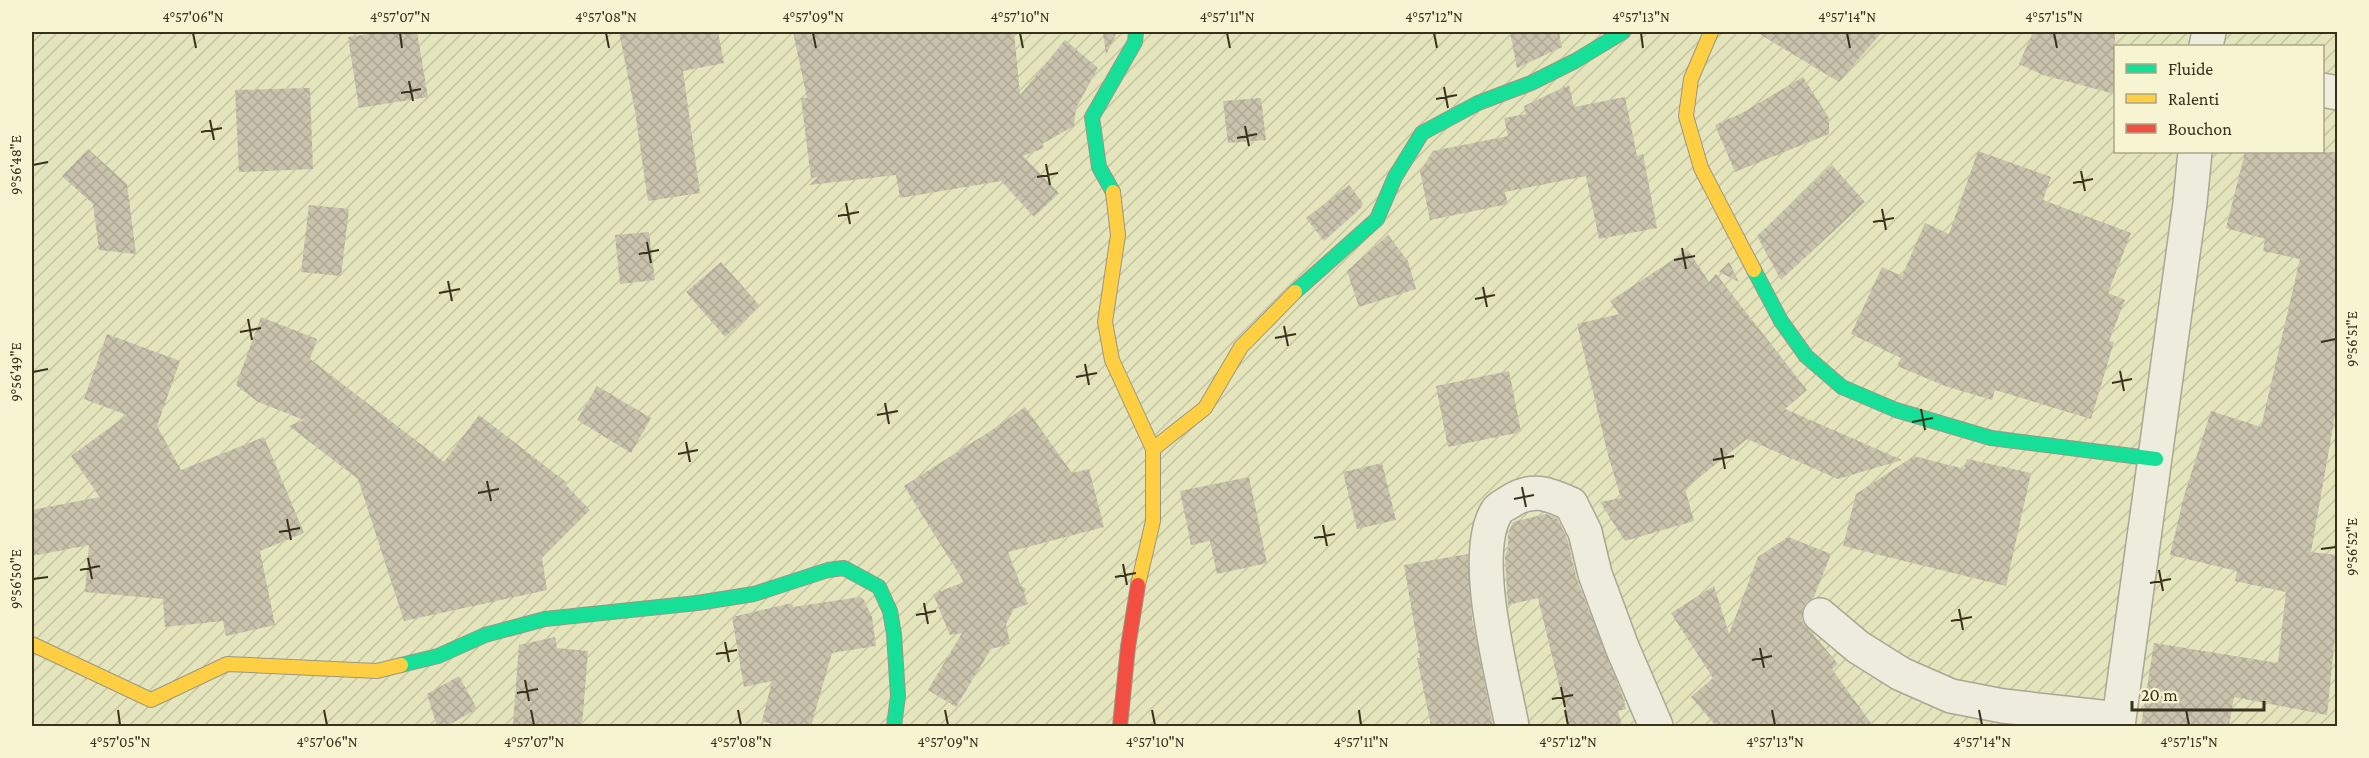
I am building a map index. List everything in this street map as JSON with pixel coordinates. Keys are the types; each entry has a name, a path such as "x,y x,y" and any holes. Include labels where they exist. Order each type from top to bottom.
{"street":[{"path":"1120,726 1128,646 1138,583 1153,521 1152,449 1112,360 1105,322 1118,236 1113,192 1099,167 1092,117 1135,42 1136,32"},
{"path":"1152,449 1205,408 1241,347 1298,289 1377,219 1395,177 1422,133 1478,103 1531,83 1575,61 1623,32"},
{"path":"1710,32 1691,78 1686,116 1701,168 1781,321 1806,356 1842,387 1896,410 1991,438 2156,459"},
{"path":"1820,615 1858,647 1875,658 1901,674 1951,696 2118,723 2156,459 2195,153"},
{"path":"1512,726 1488,601 1486,541 1497,510 1523,494 1548,493 1571,504 1585,531 1595,574 1656,726"},
{"path":"32,644 151,700 227,664 377,671 438,656 485,636 545,619 697,603 754,594 828,570 844,568 879,587 890,611 897,687 894,726"}],"green space":[{"path":"32,32 2337,32 2337,726 32,726"}],"building":[{"path":"383,32 417,32 428,97 359,108 348,37"},
{"path":"619,32 718,32 724,63 683,71 700,193 648,201 635,111"},
{"path":"793,32 1014,32 1020,95 1065,40 1098,68 1076,108 1074,126 1042,144 1044,148 1023,156 1059,193 1034,217 1001,181 900,198 896,175 809,185 818,177 811,178 801,98 807,98"},
{"path":"1103,32 1117,32 1106,55"},
{"path":"1510,32 1559,32 1562,47 1517,68"},
{"path":"1756,32 1882,32 1839,82"},
{"path":"2033,32 2115,32 2114,94 2043,75 2019,64"},
{"path":"1803,77 1829,118 1829,134 1735,172 1715,125 1742,113"},
{"path":"1569,85 1574,107 1625,97 1637,156 1643,154 1657,228 1599,239 1586,176 1505,192 1508,204 1430,220 1420,171 1433,151 1508,136 1504,118 1526,114 1524,106"},
{"path":"310,88 313,169 239,172 235,90"},
{"path":"1261,98 1266,140 1228,143 1223,101"},
{"path":"88,149 127,184 136,254 99,250 93,204 62,176"},
{"path":"1978,151 2051,177 2043,200 2131,233 2108,293 2125,300 2109,341 2114,342 2091,419 1995,390 1992,400 1945,386 1897,366 1901,358 1851,334 1882,267 1902,276 1925,223 1949,234"},
{"path":"2337,152 2337,404 2311,552 2337,555 2337,618 2327,715 2234,697 2229,726 2141,726 2154,643 2278,663 2286,592 2235,581 2237,571 2170,555 2184,496 2211,411 2261,427 2300,259 2263,251 2265,239 2226,228 2245,153"},
{"path":"1832,165 1865,202 1781,280 1757,236"},
{"path":"1349,185 1363,203 1361,208 1324,241 1306,218"},
{"path":"309,205 349,209 341,276 301,272"},
{"path":"649,232 655,280 620,284 615,235"},
{"path":"1388,235 1408,261 1416,289 1359,307 1347,271"},
{"path":"1688,250 1709,282 1716,274 1807,390 1785,409 1902,460 1838,479 1747,439 1685,489 1694,521 1625,541 1600,502 1621,498 1608,455 1577,324 1619,314 1610,301"},
{"path":"721,262 760,306 725,337 686,292"},
{"path":"1729,262 1739,282 1719,272"},
{"path":"261,317 317,339 310,359 444,462 479,415 566,482 565,484 590,510 542,558 547,590 404,621 358,479 289,426 304,420 258,402 236,385"},
{"path":"107,334 180,361 157,426 181,470 264,437 304,533 260,551 275,625 226,636 223,621 165,627 163,599 85,592 89,545 32,556 32,510 100,497 71,456 127,415 84,399"},
{"path":"1509,371 1521,432 1448,447 1436,386"},
{"path":"597,386 651,418 631,453 577,420"},
{"path":"1025,407 1072,473 1089,469 1104,527 1008,552 1021,586 1026,589 1024,593 1028,604 1014,609 1006,624 1010,644 991,649 956,707 928,690 962,633 950,635 933,594 964,582 904,486"},
{"path":"1914,456 1964,469 1967,459 2031,473 2006,586 1843,546 1856,494"},
{"path":"1382,463 1396,520 1357,529 1343,472"},
{"path":"1249,477 1267,563 1217,574 1210,541 1191,545 1180,491"},
{"path":"1546,514 1557,518 1567,538 1577,580 1623,697 1626,709 1618,711 1622,726 1569,726 1538,598 1508,605 1505,557 1508,535 1513,522"},
{"path":"1788,537 1831,554 1814,597 1806,603 1802,611 1802,621 1838,664 1832,669 1873,726 1716,726 1691,697 1713,678 1671,613 1714,586 1729,634 1758,557"},
{"path":"1468,554 1472,619 1493,726 1431,726 1417,658 1420,658 1404,565"},
{"path":"860,597 864,600 872,617 876,646 832,653 811,726 780,726 762,721 772,681 744,687 732,617 792,603 793,607"},
{"path":"555,637 557,648 588,651 582,726 513,724 519,645"},
{"path":"459,676 477,709 447,726 437,726 427,694"}],"traffic: fast":[{"path":"1113,192 1099,167 1092,117 1135,42 1136,32"},
{"path":"1295,292 1377,219 1395,177 1422,133 1478,103 1531,83 1575,61 1623,32"},
{"path":"1754,270 1781,321 1806,356 1842,387 1896,410 1991,438 2156,459"},
{"path":"401,665 438,656 485,635 545,619 697,603 754,594 828,570 844,568 879,587 890,611 894,634 898,696 894,726"}],"traffic: slow":[{"path":"1711,32 1691,79 1686,116 1701,168 1754,270"},
{"path":"1113,192 1118,235 1105,322 1112,360 1153,449 1153,521 1138,585"},
{"path":"1153,449 1205,408 1241,347 1295,292"},
{"path":"32,644 151,700 227,664 377,671 401,665"}],"traffic: jam":[{"path":"1120,726 1128,647 1138,585"}]}
